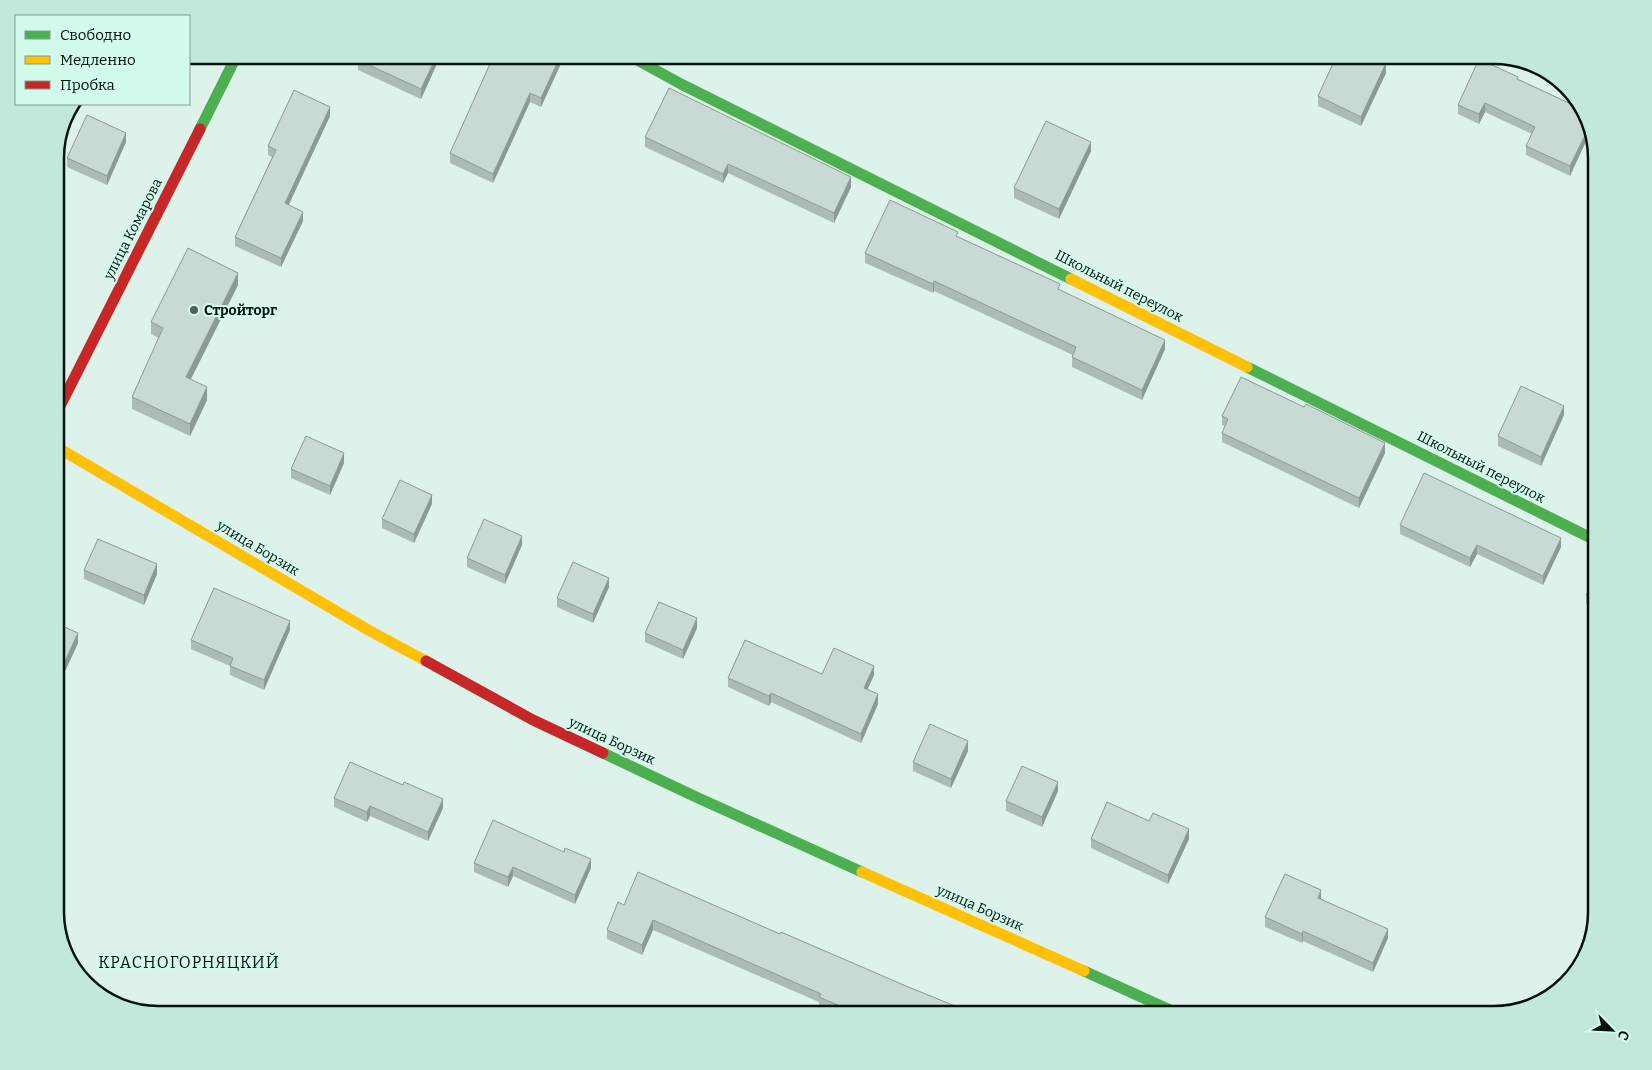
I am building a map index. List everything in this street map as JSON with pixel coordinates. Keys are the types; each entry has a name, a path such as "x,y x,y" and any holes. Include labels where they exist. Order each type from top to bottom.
{"street":[{"name":"улица Комарова","path":"64,398 232,64"},
{"name":"Школьный переулок","path":"644,64 681,84 1588,537"},
{"name":"улица Борзик","path":"64,451 370,631 533,720 696,797 1161,1006"}],"building":[{"path":"367,64 433,64 421,89"},
{"path":"490,64 557,64 541,98 530,93 493,174 450,153"},
{"path":"1333,64 1386,64 1361,117 1318,96"},
{"path":"1477,64 1490,64 1570,104 1579,116 1585,135 1570,166 1526,146 1535,127 1485,103 1479,114 1458,105"},
{"path":"669,88 851,177 834,213 728,164 723,174 645,137"},
{"path":"294,90 330,107 285,203 303,212 281,258 235,237 276,150 268,146"},
{"path":"87,115 126,133 107,176 67,158"},
{"path":"1046,121 1091,142 1059,209 1014,188"},
{"path":"890,200 958,232 956,236 1060,284 1058,289 1165,340 1142,390 1072,357 1076,347 934,281 933,284 865,253"},
{"path":"188,248 238,273 186,377 207,387 190,424 132,397 163,328 151,322"},
{"path":"1241,377 1304,407 1306,404 1385,443 1359,498 1222,433 1228,419 1222,416"},
{"path":"1521,386 1564,406 1541,457 1498,436"},
{"path":"306,436 344,453 330,486 291,469"},
{"path":"1424,473 1561,538 1543,576 1477,545 1470,558 1400,525"},
{"path":"400,480 432,495 414,534 382,519"},
{"path":"484,519 522,536 505,575 467,558"},
{"path":"98,539 157,564 144,595 84,570"},
{"path":"573,562 609,578 593,614 557,598"},
{"path":"214,588 290,621 264,680 230,666 233,658 191,640"},
{"path":"659,602 697,618 683,650 645,633"},
{"path":"64,627 78,633 64,663"},
{"path":"745,640 822,674 834,648 874,666 864,688 878,694 861,734 771,693 769,696 728,678"},
{"path":"930,724 968,741 951,779 913,762"},
{"path":"350,762 403,785 404,782 443,799 428,832 370,806 367,812 334,798"},
{"path":"1022,766 1058,782 1042,817 1006,801"},
{"path":"1107,802 1149,821 1153,813 1189,829 1168,875 1091,839"},
{"path":"493,820 564,852 565,848 591,859 575,895 513,867 508,877 474,863"},
{"path":"638,872 780,934 781,932 955,1006 840,1006 819,997 821,994 653,920 642,945 607,930 618,902 624,905"},
{"path":"1285,874 1321,890 1318,898 1388,929 1373,963 1303,931 1302,934 1265,917"}],"traffic: fast":[{"path":"200,129 232,64"},
{"path":"644,64 1071,279"},
{"path":"1247,367 1588,537"},
{"path":"603,753 862,872"},
{"path":"1084,971 1161,1006"}],"traffic: slow":[{"path":"1071,279 1247,367"},
{"path":"64,451 370,631 426,661"},
{"path":"862,872 1084,971"}],"traffic: jam":[{"path":"64,398 200,129"},
{"path":"426,661 533,720 603,753"}],"place":[{"name":"Стройторг","path":"194,310"}],"district":[{"name":"КРАСНОГОРНЯЦКИЙ","path":"189,962"}]}
